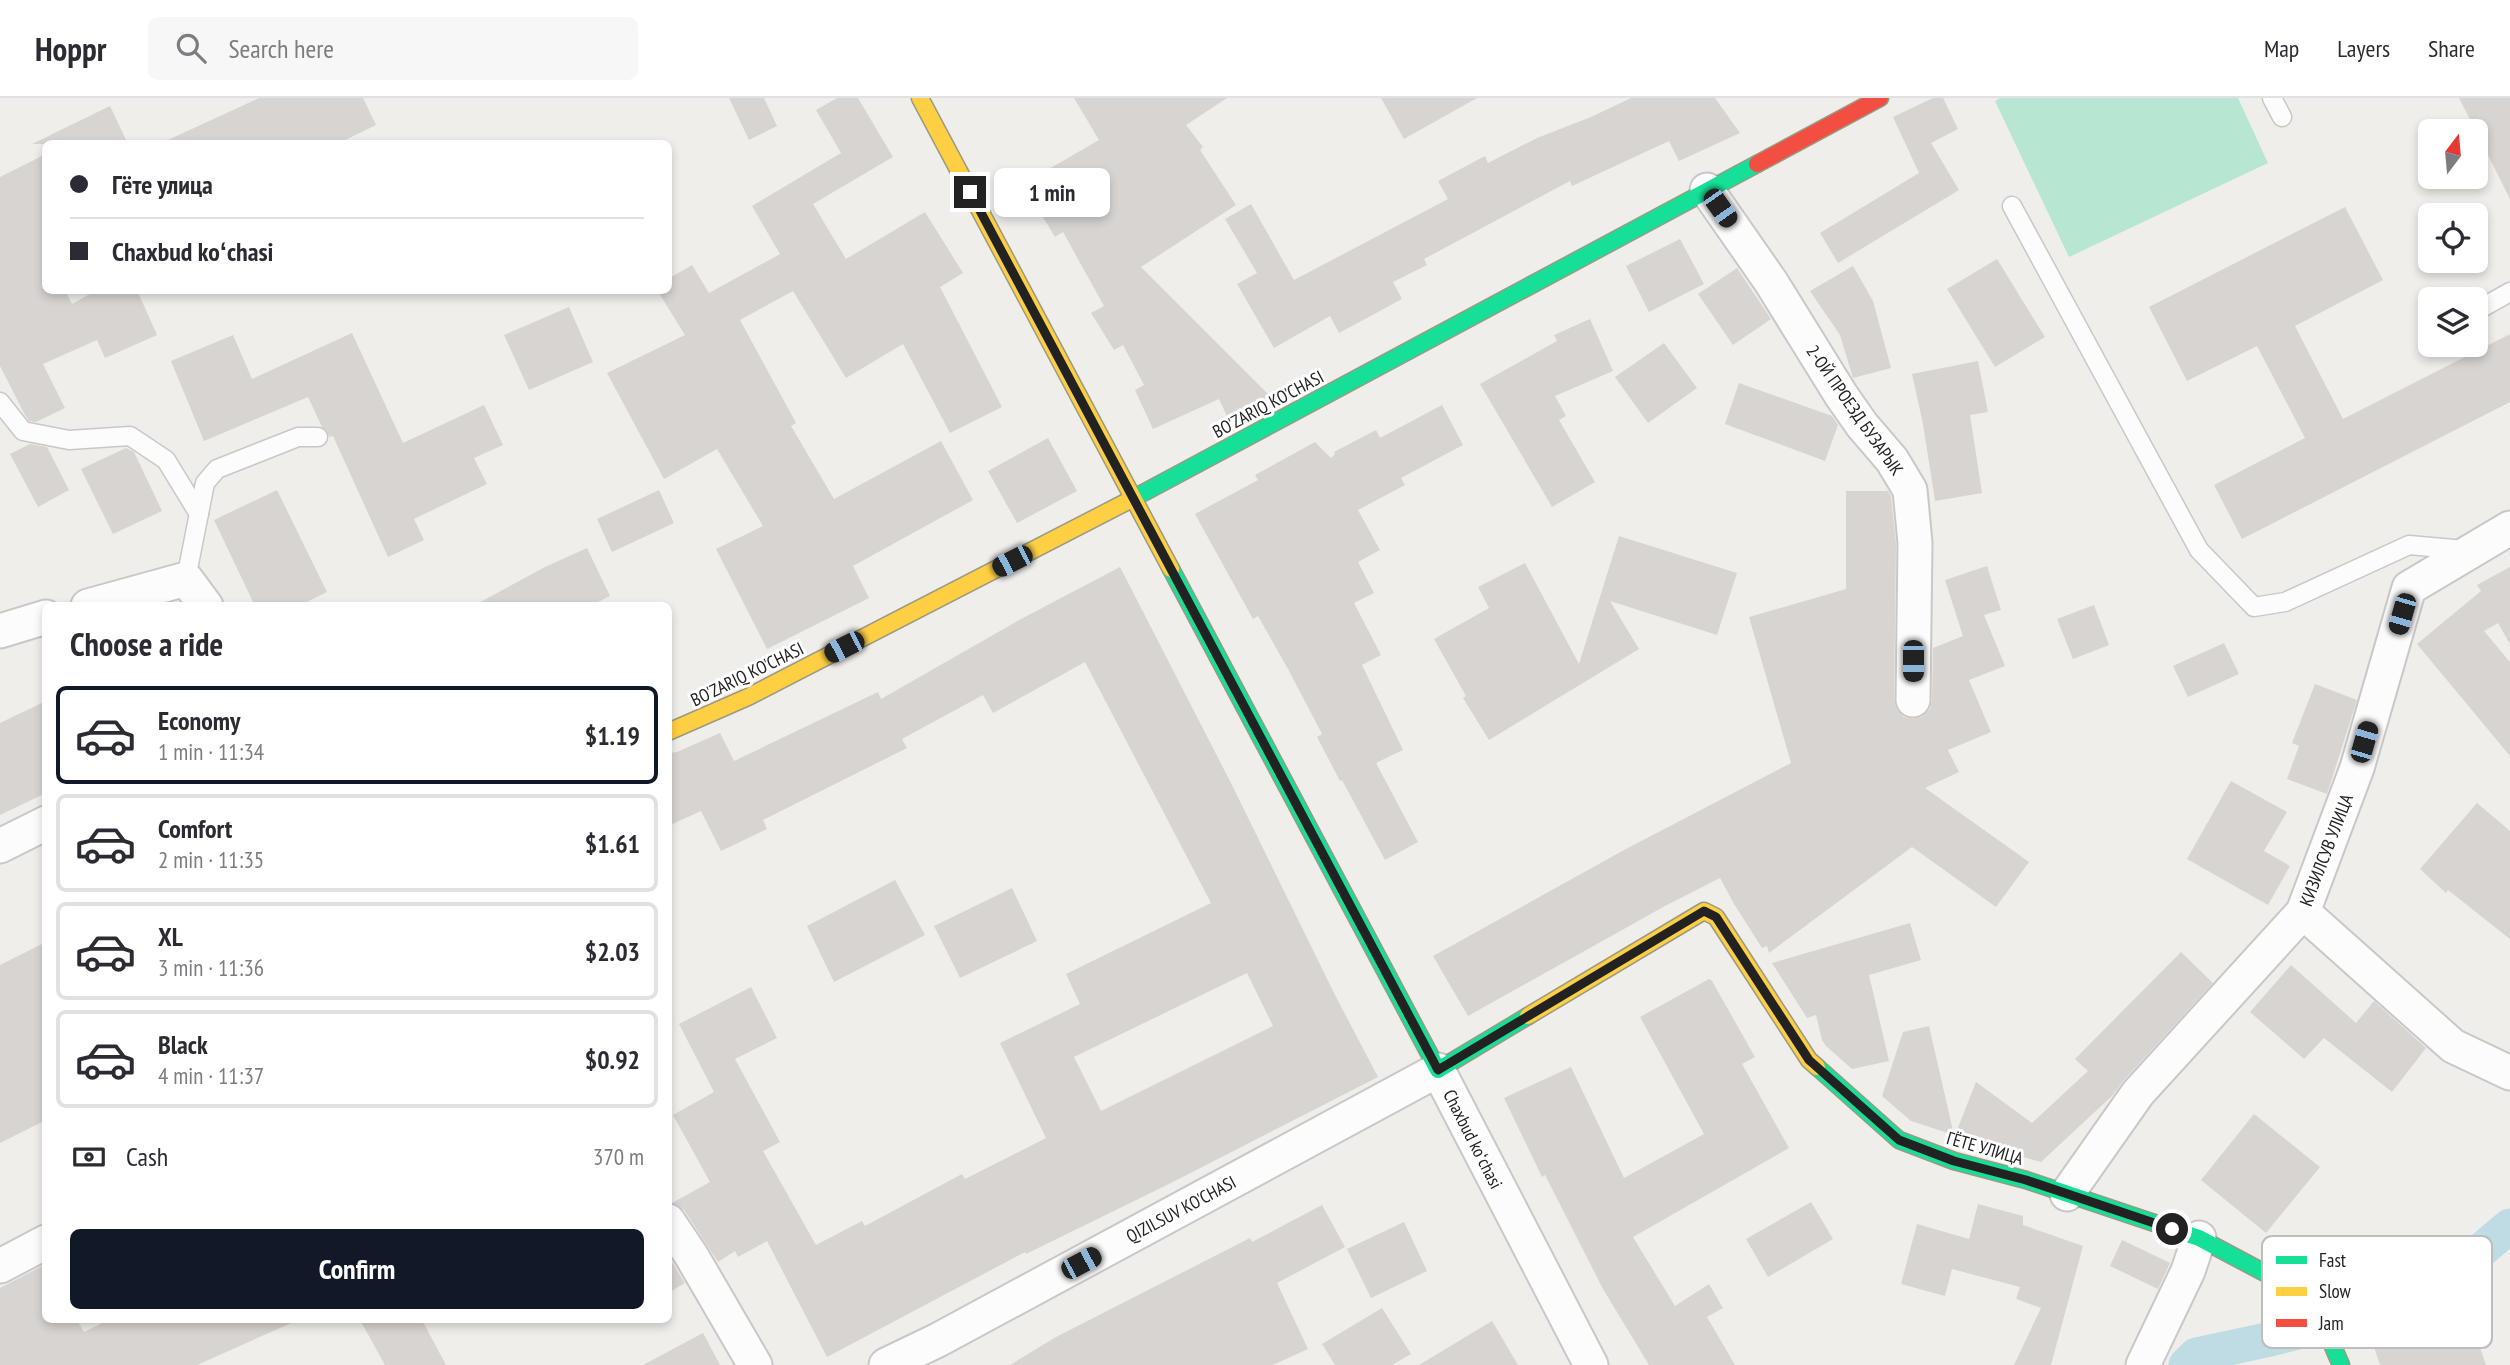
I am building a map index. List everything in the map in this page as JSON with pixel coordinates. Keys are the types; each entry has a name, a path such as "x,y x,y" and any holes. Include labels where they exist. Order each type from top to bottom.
{"street":[{"name":"Chaxbud koʻchasi","path":"920,98 1438,1070 1591,1365"},
{"name":"BO'ZARIQ KO'CHASI","path":"672,730 748,697 1132,499 1880,98"},
{"name":"2-ОЙ ПРОЕЗД БУЗАРЫК","path":"1707,190 1771,282 1841,396 1892,460 1910,490 1915,542 1913,700"},
{"name":"КИЗИЛСУВ УЛИЦА","path":"2067,1194 2138,1093 2303,912 2357,768 2409,588 2510,528"},
{"path":"103,602 186,579 202,602"},
{"path":"0,631 42,618"},
{"path":"0,846 42,825"},
{"name":"ГЁТЕ УЛИЦА","path":"1438,1070 1704,911 1716,917 1809,1060 1899,1140 1954,1161 2026,1180 2199,1238 2262,1271"},
{"path":"2303,912 2453,1046 2510,1073"},
{"name":"QIZILSUV KO'CHASI","path":"886,1365 942,1353 1438,1070"},
{"path":"672,1227 755,1365"},
{"path":"2143,1365 2189,1271 2199,1238"},
{"path":"0,1266 42,1244"}],"lane":[{"path":"2272,98 2282,117"},
{"path":"2012,206 2199,550 2254,607 2285,603 2409,545 2472,550"},
{"path":"2488,304 2510,292"},
{"path":"0,402 23,430 69,440 130,436 166,460 199,514"},
{"path":"186,579 205,483 217,469 298,437 318,437"}],"green space":[{"path":"2000,98 2238,98 2268,163 2069,257 1995,101"}],"building":[{"path":"259,98 363,98 376,125 345,140 168,140"},
{"path":"729,98 764,98 777,126 749,140"},
{"path":"837,98 858,98 893,157 813,204 846,259 925,212 963,273 940,287 1002,407 950,433 903,344 846,378 793,291 740,320 796,423 791,426 834,499 941,441 973,500 853,566 869,598 767,649 716,549 763,526 717,449 664,479 607,373 685,335 659,294 672,294 672,277 692,265 709,293 780,254 752,206 841,153 816,110"},
{"path":"1074,98 1227,98 1186,125 1203,147 1200,150 1236,205 1141,267 1270,396 1227,416 1219,399 1153,429 1135,390 1144,385 1123,345 1114,350 1091,313 1104,306 1063,232 1055,237 1023,184 1099,140"},
{"path":"1381,98 1477,98 1404,139"},
{"path":"1631,98 1715,98 1740,133 1679,161 1669,141 1572,186 1570,181 1424,259 1427,265 1393,282 1402,299 1339,333 1330,316 1274,348 1237,284 1257,273 1225,219 1251,204 1294,280 1448,199 1438,181 1485,156 1488,163 1537,138"},
{"path":"1933,98 1943,98 1958,129 1931,143 1959,190 1838,263 1820,233 1919,173 1893,117"},
{"path":"2459,98 2510,98 2510,199 2488,155 2488,119 2470,119"},
{"path":"110,106 126,140 42,140 42,144 32,144"},
{"path":"42,156 42,294 67,294 72,304 90,294 139,294 157,335 105,358 97,340 43,364 65,408 36,422 29,421 25,415 0,366 0,177"},
{"path":"2345,207 2383,280 2295,326 2343,419 2465,357 2488,357 2488,345 2510,334 2510,402 2242,539 2214,485 2305,438 2257,346 2187,381 2149,307"},
{"path":"1680,239 1704,284 1649,312 1626,266"},
{"path":"1997,259 2045,337 1995,367 1947,289"},
{"path":"1853,266 1873,301 1891,368 1853,378 1840,335 1810,291"},
{"path":"1737,268 1771,319 1733,345 1698,294"},
{"path":"569,307 593,362 529,390 504,335"},
{"path":"1590,319 1613,371 1555,396 1566,416 1559,420 1595,482 1552,507 1480,384 1557,341 1554,335"},
{"path":"352,333 403,443 484,405 503,445 474,458 487,484 414,519 424,540 388,557 333,436 329,437 322,427 308,397 204,441 171,361 233,335 252,379"},
{"path":"1664,343 1697,388 1648,423 1615,377"},
{"path":"1978,361 1988,412 1970,415 1982,493 1935,501 1912,374"},
{"path":"1739,383 1832,416 1838,425 1825,461 1725,424"},
{"path":"1442,405 1463,445 1401,478 1405,485 1358,510 1380,550 1358,562 1374,593 1354,603 1381,655 1362,665 1403,750 1376,763 1418,842 1385,860 1317,737 1322,734 1288,669 1258,616 1253,619 1195,514 1258,480 1255,475 1315,442 1331,458 1334,452 1376,430 1380,438"},
{"path":"1048,438 1077,491 1017,523 988,471"},
{"path":"30,444 47,447 69,490 38,507 10,454"},
{"path":"126,448 134,452 162,511 113,534 81,469"},
{"path":"277,490 327,592 307,602 253,602 214,520"},
{"path":"659,490 674,523 612,552 597,519"},
{"path":"1846,491 1888,491 1891,496 1896,544 1894,700 1897,710 1904,717 1922,717 1930,709 1933,648 1963,636 1945,580 1987,566 2001,610 1984,615 2005,666 1969,680 1991,732 1948,750 1959,772 1925,788 2029,862 1996,907 1912,847 1769,953 1767,946 1762,948 1720,878 1468,1016 1433,956 1624,850 1791,763 1749,617 1846,589"},
{"path":"1619,536 1737,573 1717,635 1610,601 1639,649 1489,740 1463,698 1466,696 1434,639 1489,608 1478,587 1525,563 1579,664"},
{"path":"587,548 610,596 598,602 480,602"},
{"path":"1120,567 1378,1077 1171,1183 1026,1254 1025,1252 827,1357 767,1241 738,1257 735,1251 718,1262 684,1210 672,1203 710,1182 673,1115 714,1092 679,1024 751,987 777,1038 735,1059 780,1142 763,1151 816,1245 862,1221 865,1226 962,1174 965,1179 1046,1138 1000,1043 1080,1004 1066,974 1211,903 1085,662 993,713 983,695 902,739 907,748 763,820 767,829 721,851 701,811 672,824 672,753 720,733 734,761 878,692 881,699 1021,619","holes":["1247,973 1273,1026 1101,1111 1074,1057"]},
{"path":"2510,567 2510,644 2498,623 2484,631 2510,662 2510,756 2417,644 2481,591 2477,585"},
{"path":"2094,605 2109,645 2073,659 2057,619"},
{"path":"2224,643 2239,674 2188,697 2173,666"},
{"path":"2315,684 2357,700 2327,794 2287,779 2299,746 2292,743"},
{"path":"42,703 42,795 0,815 0,723"},
{"path":"2231,781 2287,812 2264,851 2290,866 2268,905 2187,859"},
{"path":"2477,803 2510,831 2510,939 2448,890 2446,893 2420,869"},
{"path":"895,880 925,935 834,982 807,926"},
{"path":"1012,888 1037,941 960,978 934,926"},
{"path":"1910,923 1921,960 1869,975 1889,1061 1852,1069 1826,1046 1816,1015 1807,1018 1772,963"},
{"path":"42,944 42,1122 0,1143 0,965"},
{"path":"2181,952 2213,983 2112,1096 2041,1162 1965,1141 1955,1135 1976,1082 2032,1123 2088,1071 2075,1059"},
{"path":"2291,965 2356,1023 2374,1001 2426,1048 2392,1092 2324,1038 2304,1059 2250,1012"},
{"path":"1709,979 1755,1057 1742,1064 1789,1148 1633,1237 1675,1306 1709,1284 1723,1308 1707,1317 1735,1365 1649,1365 1603,1289 1545,1175 1542,1177 1504,1098 1571,1067 1624,1178 1704,1134 1640,1017"},
{"path":"1929,1026 1954,1135 1911,1121 1882,1096 1903,1032"},
{"path":"2254,1114 2320,1167 2266,1233 2201,1180"},
{"path":"1811,1202 1833,1239 1768,1277 1746,1239"},
{"path":"1978,1204 2023,1216 2023,1225 2083,1246 2051,1365 2014,1365 2041,1308 2016,1299 2020,1287 1952,1269 1945,1296 1901,1284 1917,1224 1969,1239"},
{"path":"1322,1205 1345,1247 1277,1283 1308,1349 1273,1365 1010,1365 1056,1337 1250,1238 1252,1242"},
{"path":"1404,1222 1427,1271 1371,1298 1347,1249"},
{"path":"2122,1240 2170,1263 2158,1289 2110,1266"},
{"path":"672,1262 685,1283 672,1291"},
{"path":"42,1266 42,1323 79,1323 84,1332 102,1323 291,1323 197,1365 0,1365 0,1288"},
{"path":"1382,1308 1411,1354 1392,1365 1335,1365 1322,1344"},
{"path":"1492,1321 1518,1365 1419,1365"},
{"path":"362,1323 424,1323 446,1365 385,1365"},
{"path":"703,1333 720,1365 643,1365"},
{"path":"2374,1348 2480,1348 2486,1365 2380,1365"}],"waterway":[{"path":"2492,1241 2510,1226"},
{"path":"2186,1365 2196,1355 2262,1341"}],"traffic: fast":[{"path":"1130,500 1757,164"},
{"path":"1171,569 1438,1070 1528,1016"},
{"path":"1817,1067 1899,1140 1954,1161 2026,1180 2199,1238 2262,1271"},
{"path":"2334,1348 2341,1365"}],"traffic: slow":[{"path":"920,98 1171,569"},
{"path":"672,730 748,697 1130,500"},
{"path":"1528,1016 1704,911 1716,917 1809,1060 1817,1067"}],"traffic: jam":[{"path":"1757,164 1880,98"}],"route":[{"path":"970,192 1144,523 1438,1070 1704,911 1716,917 1809,1060 1899,1140 1954,1161 2026,1180 2172,1229"}]}
